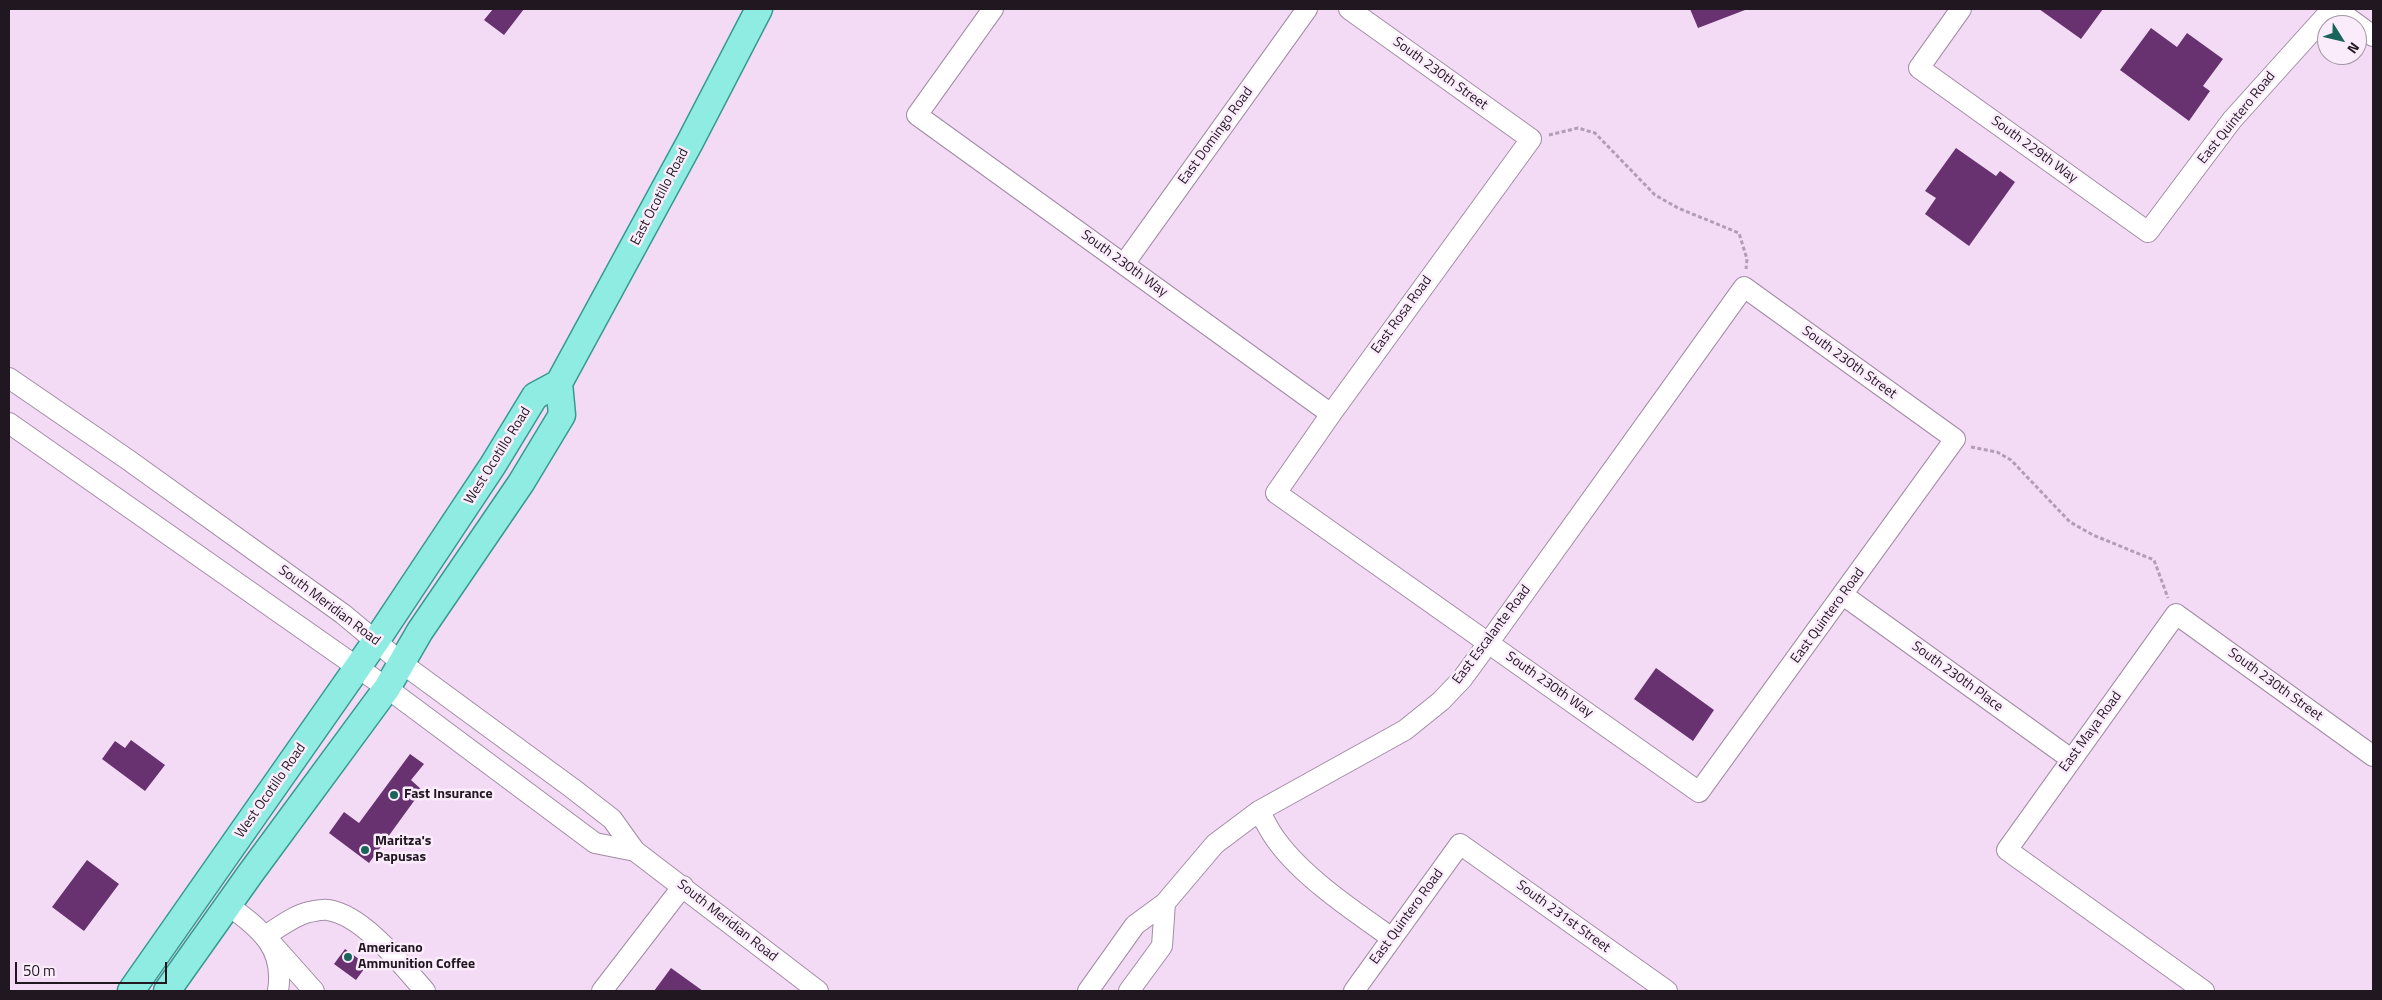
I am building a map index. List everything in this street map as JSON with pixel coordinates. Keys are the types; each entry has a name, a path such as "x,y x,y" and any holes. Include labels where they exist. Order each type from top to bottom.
{"main road":[{"name":"East Ocotillo Road","path":"559,383 690,142 759,9"},
{"name":"West Ocotillo Road","path":"131,991 376,641 493,466 535,396 559,383"},
{"path":"167,991 228,904 387,688 420,631 484,539 562,415 559,383"}],"street":[{"name":"South 230th Way","path":"993,9 917,115 1331,414"},
{"name":"East Domingo Road","path":"1124,264 1307,9"},
{"name":"South 230th Street","path":"1349,9 1531,139"},
{"name":"South 229th Way","path":"1961,9 1919,68 2148,232"},
{"name":"East Quintero Road","path":"2148,232 2232,120 2332,9"},
{"path":"2336,9 2373,36"},
{"name":"East Rosa Road","path":"1276,493 1331,414 1531,139"},
{"name":"South 230th Street","path":"1744,287 1955,439"},
{"name":"East Escalante Road","path":"1088,991 1135,925 1165,902 1215,844 1259,811 1405,730 1441,701 1462,679 1744,287"},
{"name":"South Meridian Road","path":"9,378 128,459 343,614 402,664 612,819 636,851 818,991"},
{"name":"South Meridian Road","path":"9,423 387,688 595,843 636,851"},
{"name":"East Quintero Road","path":"1699,792 1955,439"},
{"name":"South 230th Way","path":"1276,493 1699,792"},
{"name":"South 230th Place","path":"1843,595 2071,759"},
{"name":"South 230th Street","path":"2176,614 2373,756"},
{"name":"East Maya Road","path":"2176,614 2007,850 2204,991"},
{"path":"1259,811 1277,842 1308,873 1341,902 1392,938"},
{"name":"East Quintero Road","path":"1354,991 1460,844"},
{"name":"South 231st Street","path":"1460,844 1667,991"},
{"path":"602,991 683,886"},
{"path":"1129,991 1162,946 1165,902"},
{"path":"228,904 259,928 314,991"},
{"path":"265,936 307,912 328,910 348,918 361,927 400,963 426,991"},
{"path":"265,936 278,958 279,991"}],"path":[{"path":"1531,139 1578,128 1595,133 1655,195 1678,208 1739,232 1747,259 1744,287"},
{"path":"1955,439 1970,446 1997,452 2011,460 2070,522 2093,535 2154,560 2162,586 2176,614"}],"building":[{"path":"493,9 524,9 504,35 484,20"},
{"path":"1690,9 1745,9 1745,10 1698,28"},
{"path":"2039,9 2103,9 2081,39"},
{"path":"2151,28 2177,47 2187,33 2223,59 2203,86 2210,91 2189,121 2120,70"},
{"path":"1956,148 1996,176 2000,171 2015,182 1969,246 1925,214 1936,198 1925,191"},
{"path":"1656,668 1714,710 1693,741 1634,699"},
{"path":"131,740 165,765 145,791 102,759 115,741 125,748"},
{"path":"410,754 424,764 411,780 422,790 369,863 329,833 344,812 359,823"},
{"path":"87,860 119,884 84,931 52,907"},
{"name":"Americano Ammunition Coffee","path":"345,949 367,965 356,980 334,964"},
{"path":"671,968 703,991 654,991"}],"place":[{"name":"Fast Insurance","path":"394,795"},
{"name":"Maritza's Papusas","path":"365,850"},
{"name":"Americano Ammunition Coffee","path":"348,957"}]}
